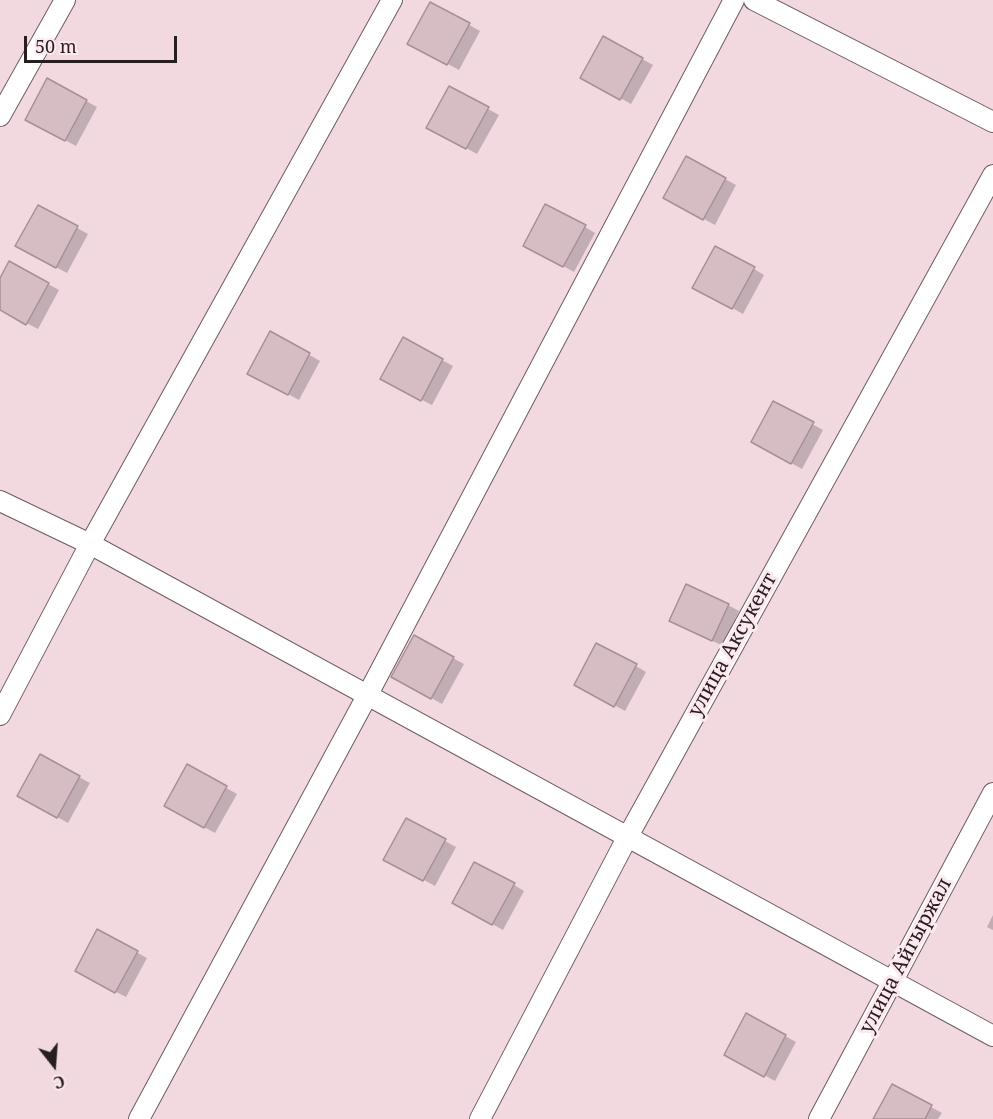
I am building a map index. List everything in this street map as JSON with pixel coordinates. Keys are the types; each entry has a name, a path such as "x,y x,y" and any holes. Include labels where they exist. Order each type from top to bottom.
{"street":[{"path":"0,116 65,0"},
{"path":"0,715 90,544 392,0"},
{"path":"140,1119 367,696 734,0"},
{"path":"754,0 993,122"},
{"name":"улица Аксукент","path":"480,1119 627,838 993,175"},
{"path":"0,501 90,544 993,1036"},
{"name":"улица Айгыржал","path":"819,1119 993,793"}],"building":[{"path":"430,2 470,23 447,65 407,44"},
{"path":"603,36 643,58 620,100 580,78"},
{"path":"47,78 87,100 65,141 25,120"},
{"path":"449,86 489,107 466,149 426,128"},
{"path":"686,156 726,178 703,220 663,198"},
{"path":"545,204 586,225 563,267 523,246"},
{"path":"38,205 78,226 56,268 15,246"},
{"path":"715,246 755,267 732,309 692,288"},
{"path":"9,261 49,283 26,325 0,310 0,278"},
{"path":"270,331 310,353 288,395 247,374"},
{"path":"403,337 443,359 421,401 380,379"},
{"path":"773,401 814,422 791,464 751,442"},
{"path":"686,584 729,604 712,641 669,621"},
{"path":"414,635 454,657 431,699 391,677"},
{"path":"596,643 637,664 614,707 574,685"},
{"path":"40,754 80,776 57,818 17,796"},
{"path":"187,764 227,786 204,828 164,806"},
{"path":"406,818 446,839 423,881 383,860"},
{"path":"474,862 515,883 492,925 452,903"},
{"path":"97,929 138,951 115,993 75,971"},
{"path":"746,1013 786,1035 764,1077 724,1055"},
{"path":"892,1084 932,1105 925,1119 873,1119"}]}
